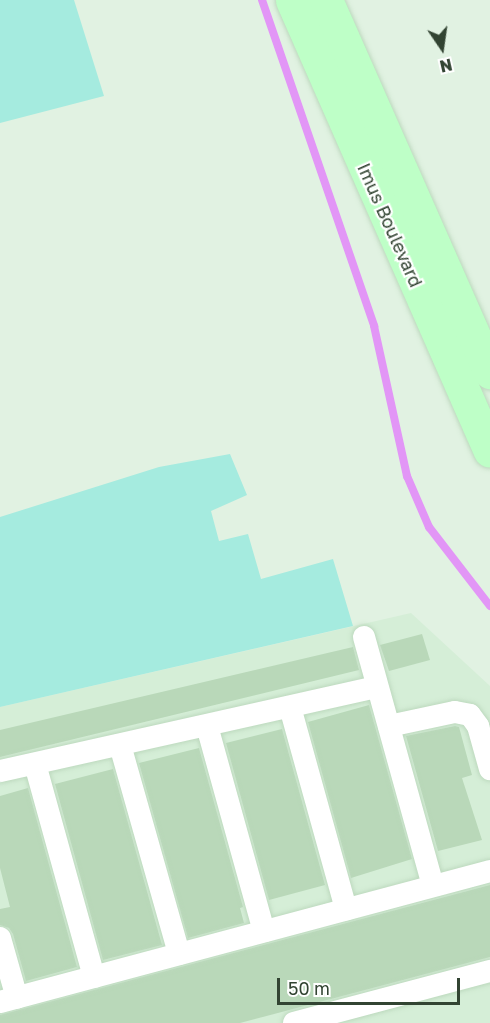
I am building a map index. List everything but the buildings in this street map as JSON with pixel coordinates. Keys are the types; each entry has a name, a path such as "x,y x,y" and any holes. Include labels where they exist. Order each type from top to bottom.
{"main road":[{"name":"Imus Boulevard","path":"292,0 490,450"},
{"name":"Imus Boulevard","path":"326,0 490,372"}],"street":[{"path":"364,636 433,885"},
{"path":"0,771 377,687"},
{"path":"290,707 345,909"},
{"path":"389,726 455,712 470,715 478,726 490,769"},
{"path":"207,726 264,931"},
{"path":"120,745 179,954"},
{"path":"35,764 94,977"},
{"path":"0,938 8,1000 490,871"},
{"path":"294,1023 490,971"}],"shaded area":[{"path":"0,0 74,0 104,96 0,123"},
{"path":"230,454 247,495 211,511 219,541 248,534 261,579 333,559 353,626 0,707 0,517 159,467"},
{"path":"411,613 490,686 490,1023 0,1023 0,707"}],"waterway":[{"path":"262,0 374,326 407,476 429,527 490,606"}]}
